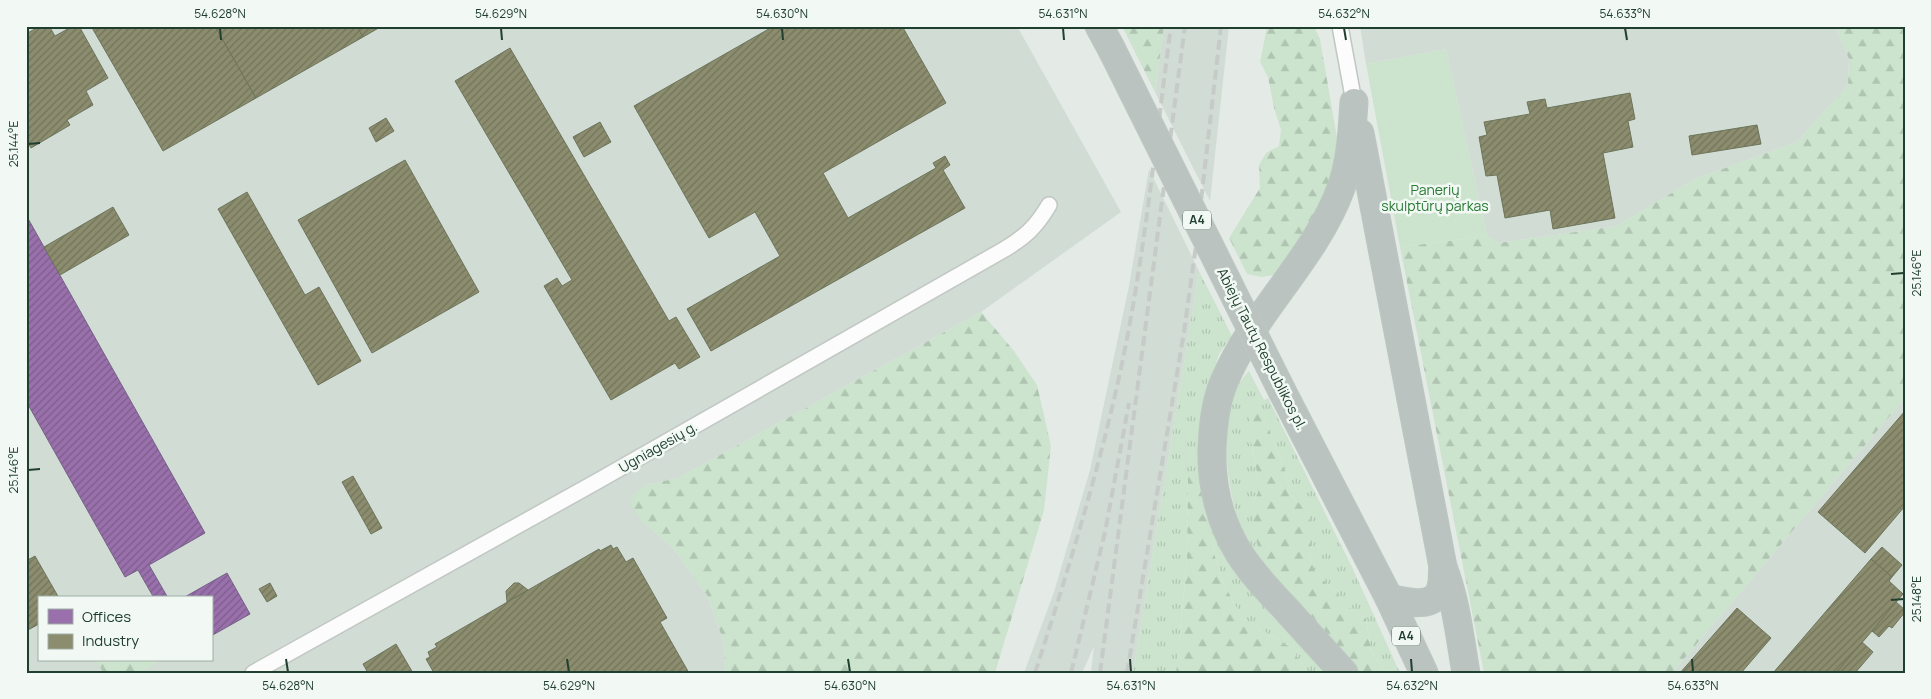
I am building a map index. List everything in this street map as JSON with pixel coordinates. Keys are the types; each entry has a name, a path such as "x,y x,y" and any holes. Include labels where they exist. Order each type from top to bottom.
{"highway":[{"name":"Abiejų Tautų Respublikos pl.","path":"1105,37 1282,391 1389,598 1424,673"},
{"path":"1344,673 1256,576 1239,552 1218,506 1212,459 1216,408 1223,383 1233,363 1325,222 1341,188 1348,163 1354,102"},
{"path":"1354,102 1443,567 1454,607 1466,673"},
{"path":"1325,222 1340,213 1351,210 1361,212 1377,227"},
{"path":"1389,598 1416,603 1433,599 1441,589 1443,567"}],"street":[{"path":"1340,26 1354,102"},
{"name":"Ugniagesių g.","path":"253,673 603,478 1005,249 1026,236 1039,222 1049,205"}],"shaded area":[{"path":"26,26 1017,26 1121,212 981,312 678,478 646,485 642,521 672,547 707,595 724,643 725,673 26,673"},
{"path":"1164,26 1229,26 1210,201 1155,92"},
{"path":"1360,26 1835,26 1849,59 1848,85 1797,142 1695,179 1617,226 1499,243 1487,236 1446,49 1366,64"},
{"path":"1149,169 1199,271 1133,673 1091,673 1094,646 1082,673 1024,673 1054,592 1090,470 1129,286"},
{"path":"1905,398 1905,673 1672,673"}],"green space":[{"path":"1122,26 1164,26 1155,92"},
{"path":"1314,26 1320,39 1337,138 1333,171 1324,206 1279,274 1262,277 1247,274 1229,238 1260,188 1259,165 1266,153 1279,146 1281,130 1274,108 1268,77 1260,62 1267,27"},
{"path":"1835,26 1905,26 1905,398 1672,673 1484,673 1400,247 1487,236 1499,243 1617,226 1695,179 1797,142 1848,85 1849,59"},
{"name":"Panerių skulptūrų parkas","path":"1446,49 1487,236 1400,247 1366,64"},
{"path":"1199,271 1232,336 1219,354 1211,380 1201,477 1188,479 1187,561 1176,673 1133,673"},
{"path":"981,312 1014,351 1037,385 1051,446 1044,510 995,673 725,673 724,643 707,595 672,547 642,521 630,504 631,497 646,485 678,478"},
{"path":"1249,371 1264,400 1268,398 1352,567 1400,673 1386,673 1371,651 1366,618 1352,610 1315,571 1310,559 1312,542 1300,504 1290,494 1286,473 1265,419 1250,415 1251,440 1258,478 1258,493 1252,503 1261,561 1248,549 1231,491 1226,447 1230,404 1238,386"},
{"path":"1254,412 1259,413 1265,419 1286,473 1290,494 1300,504 1310,519 1312,542 1310,559 1315,571 1352,610 1366,618 1371,651 1386,673 1357,673 1268,577 1261,561 1254,529 1252,503 1258,493 1258,478 1251,440 1249,415"},
{"path":"1197,471 1201,477 1215,534 1213,550 1222,580 1242,618 1290,647 1309,673 1176,673 1187,561 1188,479 1190,472"},
{"path":"1215,534 1237,572 1265,608 1327,673 1309,673 1290,647 1242,618 1222,580 1213,550"},
{"path":"98,662 157,663 138,673 103,673"}],"building: Offices":[{"path":"26,215 205,533 149,565 167,596 153,596 138,570 125,577 26,401"},
{"path":"227,573 250,614 212,635 212,596 187,596"}],"building: Industry":[{"path":"40,26 49,26 55,36 73,26 79,26 108,78 86,91 93,105 67,120 70,125 31,148 26,140 26,34"},
{"path":"91,26 215,26 256,98 163,151"},
{"path":"215,26 357,26 363,37 256,98"},
{"path":"357,26 382,26 363,37"},
{"path":"774,26 902,26 946,103 823,173 848,218 936,168 933,163 945,156 950,165 943,170 965,208 711,351 687,309 780,256 755,212 709,238 634,106"},
{"path":"510,48 669,321 676,317 700,357 679,369 675,363 611,400 544,286 557,278 562,286 572,280 455,81"},
{"path":"1630,93 1635,119 1628,121 1633,147 1603,153 1615,218 1553,229 1550,210 1505,218 1497,175 1486,176 1479,137 1487,135 1484,122 1530,114 1527,102 1545,99 1547,108"},
{"path":"386,118 394,131 376,142 369,128"},
{"path":"600,122 611,142 584,157 573,137"},
{"path":"1757,125 1761,144 1692,155 1689,136"},
{"path":"405,160 479,292 372,353 298,220"},
{"path":"247,192 305,295 319,287 361,361 318,385 218,209"},
{"path":"113,207 129,235 60,275 44,247"},
{"path":"1905,411 1905,506 1865,553 1818,512"},
{"path":"353,476 382,528 371,534 342,482"},
{"path":"611,545 613,549 617,547 626,562 633,558 667,618 660,622 689,673 434,673 426,659 430,657 428,652 437,647 435,644 599,549 600,551"},
{"path":"1882,547 1902,565 1892,577 1871,559"},
{"path":"35,556 58,596 38,596 38,625 26,631 26,561"},
{"path":"1871,559 1892,577 1889,581 1903,594 1836,673 1773,673"},
{"path":"270,583 277,596 267,602 259,589"},
{"path":"514,583 519,583 528,590 507,602 506,591"},
{"path":"1896,602 1905,612 1892,628 1889,626 1879,637 1872,631"},
{"path":"1737,608 1771,638 1741,673 1680,673"},
{"path":"1862,642 1873,652 1855,673 1836,673"},
{"path":"396,644 413,673 368,673 363,664"}],"railway":[{"path":"1035,673 1080,528 1118,382 1142,249 1171,26"},
{"path":"1100,673 1185,26"},
{"path":"1127,673 1184,332 1221,26"},
{"path":"1071,673 1105,532 1129,403"}]}
